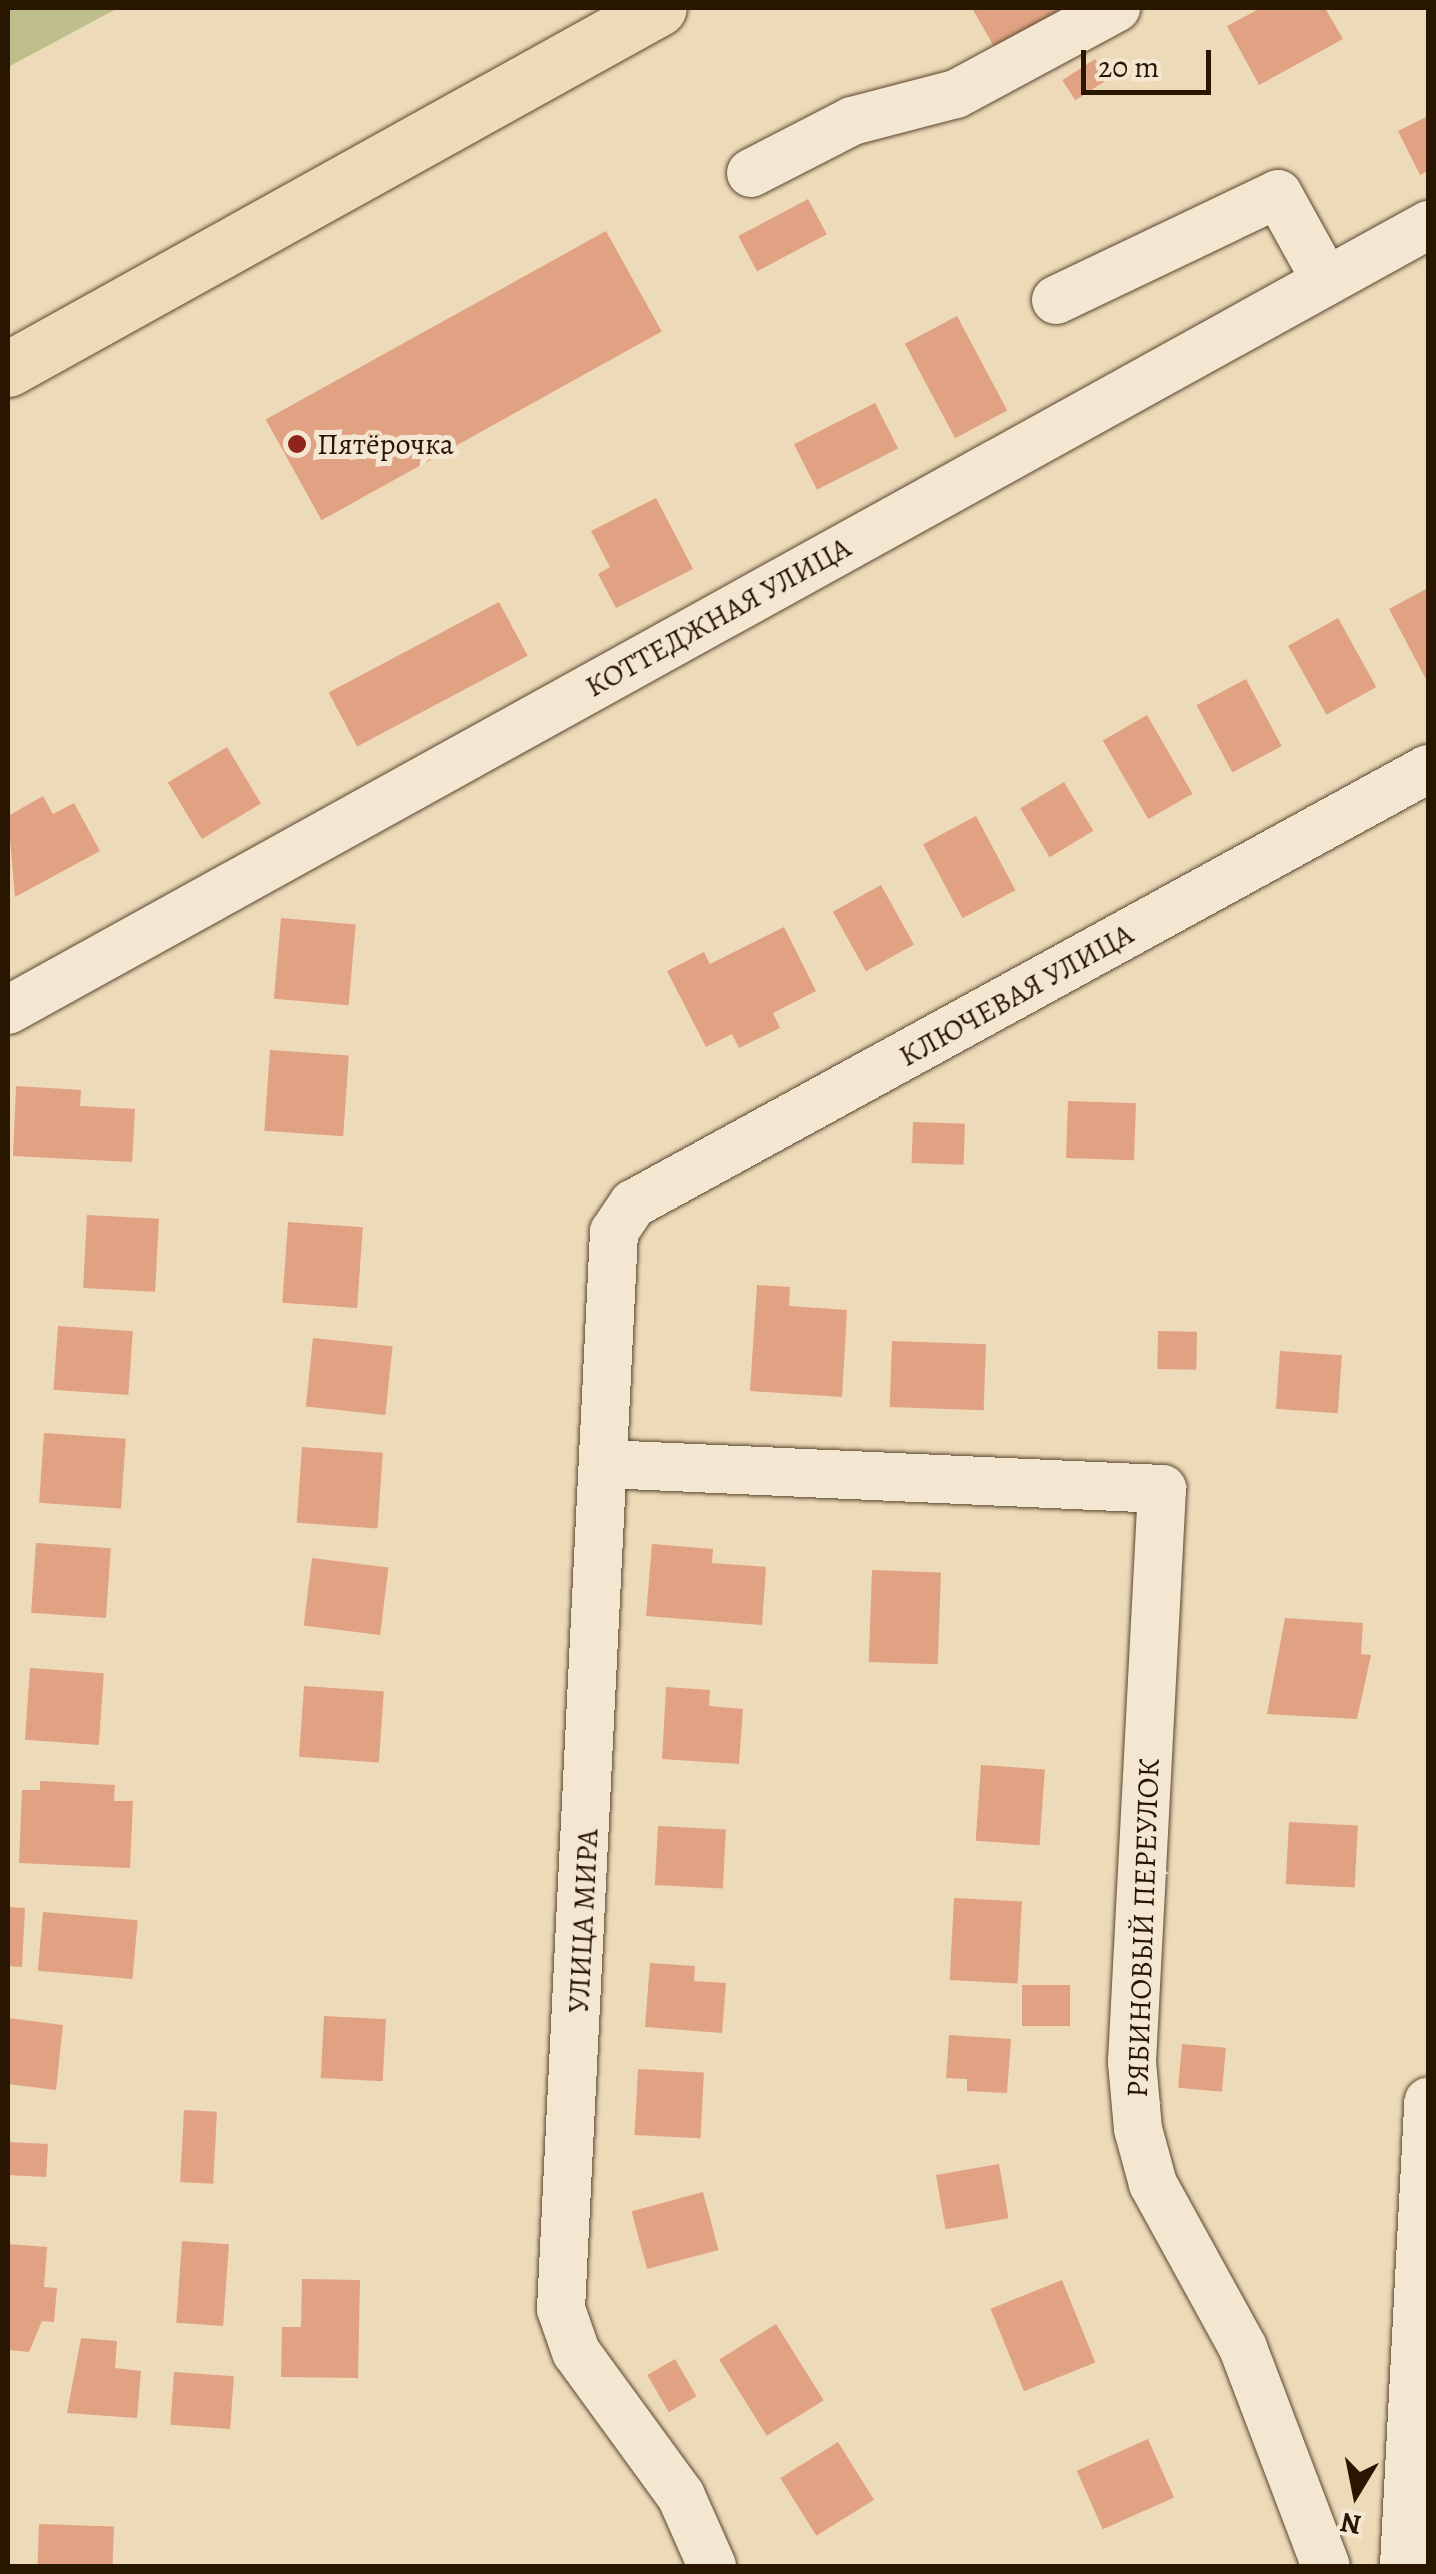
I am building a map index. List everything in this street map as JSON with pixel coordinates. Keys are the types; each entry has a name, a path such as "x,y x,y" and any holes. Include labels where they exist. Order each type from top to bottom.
{"main road":[{"path":"8,369 659,8"}],"street":[{"path":"751,173 852,120 956,94 1116,8"},
{"path":"1056,300 1278,194 1326,282"},
{"name":"КОТТЕДЖНАЯ УЛИЦА","path":"8,1010 1428,225"},
{"name":"КЛЮЧЕВАЯ УЛИЦА","path":"614,1232 634,1204 1428,769"},
{"name":"УЛИЦА МИРА","path":"614,1232 561,2309 576,2352 680,2496 712,2566"},
{"name":"РЯБИНОВЫЙ ПЕРЕУЛОК","path":"605,1464 1162,1490 1132,2062 1138,2129 1154,2184 1250,2365 1326,2566"},
{"path":"1404,2566 1428,2102"}],"green space":[{"path":"8,8 118,8 8,67"}],"building":[{"path":"972,8 1090,8 1000,57"},
{"path":"1261,8 1325,8 1343,39 1259,85 1227,26"},
{"path":"1095,59 1108,79 1075,100 1062,80"},
{"path":"1428,116 1428,171 1420,175 1398,131"},
{"path":"808,199 827,234 757,271 738,236"},
{"path":"606,231 662,332 322,520 266,420"},
{"path":"957,316 1007,410 955,438 905,344"},
{"path":"875,403 898,448 817,490 794,444"},
{"path":"656,498 693,569 616,608 598,574 610,567 591,531"},
{"path":"1428,588 1428,683 1389,609"},
{"path":"499,602 528,656 357,746 329,693"},
{"path":"1338,618 1376,687 1326,715 1288,646"},
{"path":"1246,679 1282,746 1232,772 1197,705"},
{"path":"1147,715 1192,794 1148,819 1103,740"},
{"path":"227,747 261,804 202,839 168,783"},
{"path":"1064,782 1093,831 1050,857 1020,808"},
{"path":"43,796 53,814 74,803 100,851 15,897 8,816"},
{"path":"976,816 1015,890 962,918 923,844"},
{"path":"881,885 914,944 866,971 833,912"},
{"path":"281,918 356,925 349,1005 274,999"},
{"path":"784,927 816,991 773,1013 780,1028 739,1048 732,1034 706,1047 667,971 704,952 710,964"},
{"path":"270,1050 349,1056 343,1136 264,1131"},
{"path":"16,1086 81,1090 80,1106 135,1109 132,1162 13,1156"},
{"path":"1068,1101 1136,1103 1134,1160 1066,1158"},
{"path":"913,1122 965,1124 964,1165 912,1163"},
{"path":"87,1215 159,1219 155,1292 83,1288"},
{"path":"288,1222 363,1227 357,1308 282,1303"},
{"path":"757,1285 790,1287 789,1306 847,1310 842,1397 750,1391"},
{"path":"58,1326 133,1331 128,1395 54,1390"},
{"path":"1158,1331 1197,1332 1196,1370 1157,1369"},
{"path":"313,1338 393,1346 385,1415 306,1407"},
{"path":"892,1341 986,1344 984,1410 890,1407"},
{"path":"1280,1351 1342,1355 1338,1413 1276,1409"},
{"path":"44,1433 126,1439 121,1509 39,1503"},
{"path":"302,1447 383,1453 378,1528 297,1523"},
{"path":"36,1543 111,1548 106,1618 31,1613"},
{"path":"652,1544 713,1549 712,1563 766,1567 762,1625 646,1616"},
{"path":"312,1558 388,1567 380,1635 304,1625"},
{"path":"872,1570 941,1572 938,1664 869,1662"},
{"path":"1285,1618 1363,1623 1361,1654 1371,1655 1357,1719 1267,1714"},
{"path":"30,1668 104,1673 99,1745 25,1740"},
{"path":"304,1686 384,1692 379,1762 299,1757"},
{"path":"666,1687 710,1690 709,1706 743,1709 739,1764 662,1759"},
{"path":"981,1765 1045,1769 1040,1845 976,1841"},
{"path":"40,1781 115,1785 114,1801 133,1801 130,1868 19,1863 22,1790 40,1790"},
{"path":"1289,1822 1358,1826 1355,1888 1286,1884"},
{"path":"658,1826 726,1830 723,1888 655,1885"},
{"path":"954,1898 1022,1902 1018,1983 950,1980"},
{"path":"8,1907 25,1908 22,1967 8,1966"},
{"path":"43,1912 138,1920 132,1979 38,1971"},
{"path":"650,1963 695,1966 694,1981 726,1983 722,2033 645,2027"},
{"path":"1022,1985 1070,1985 1070,2026 1022,2026"},
{"path":"324,2016 386,2019 383,2081 321,2078"},
{"path":"8,2018 63,2025 56,2090 8,2084"},
{"path":"949,2035 1011,2039 1007,2093 967,2091 967,2079 946,2078"},
{"path":"1182,2044 1226,2048 1222,2092 1178,2088"},
{"path":"638,2069 704,2072 700,2138 635,2135"},
{"path":"184,2110 217,2112 213,2184 180,2182"},
{"path":"8,2142 48,2144 46,2177 8,2175"},
{"path":"999,2164 1009,2218 946,2229 936,2175"},
{"path":"703,2192 719,2250 647,2269 632,2211"},
{"path":"182,2241 229,2244 223,2326 176,2323"},
{"path":"8,2244 47,2247 44,2287 57,2288 54,2322 42,2321 29,2352 8,2350"},
{"path":"302,2279 360,2280 358,2378 281,2377 282,2327 301,2327"},
{"path":"1062,2280 1095,2363 1024,2391 991,2309"},
{"path":"776,2324 824,2400 767,2436 719,2360"},
{"path":"81,2338 117,2341 115,2368 141,2371 137,2418 67,2413"},
{"path":"675,2359 696,2396 669,2412 647,2375"},
{"path":"174,2372 234,2376 230,2429 170,2425"},
{"path":"1148,2439 1174,2497 1103,2529 1077,2471"},
{"path":"838,2442 874,2500 816,2536 780,2478"},
{"path":"39,2524 114,2527 113,2566 38,2566"}],"place":[{"name":"Пятёрочка","path":"297,444"}]}
